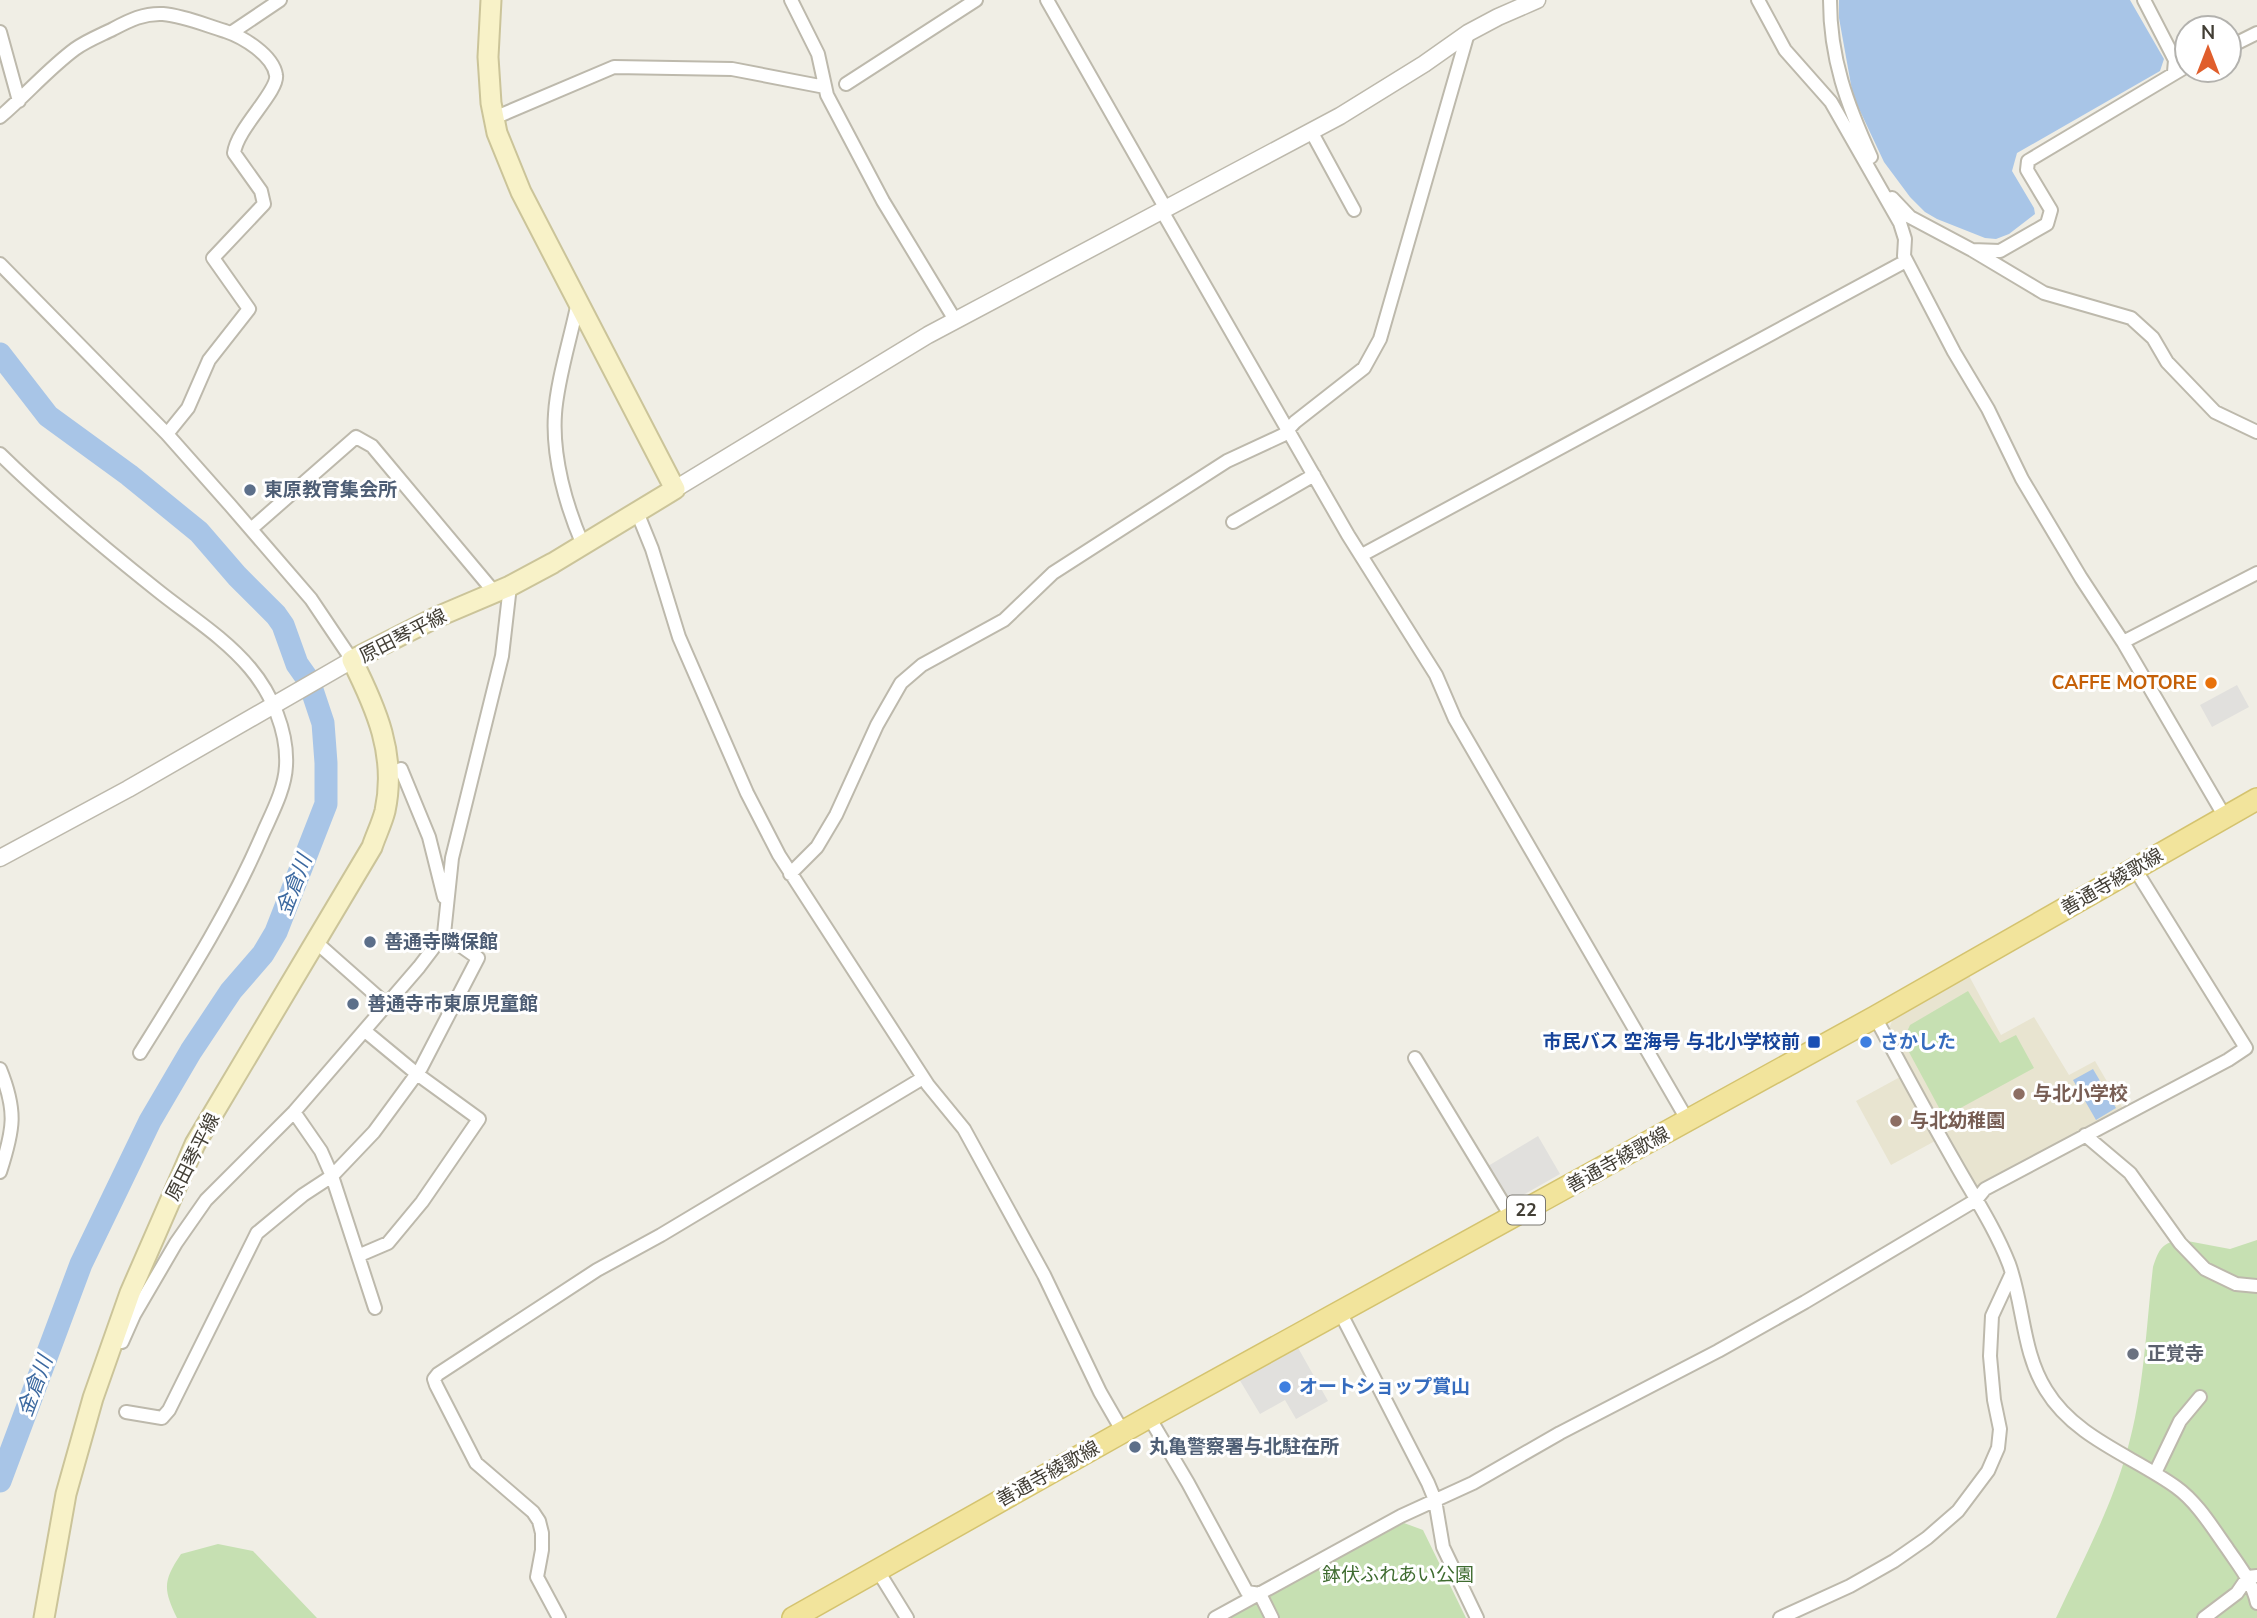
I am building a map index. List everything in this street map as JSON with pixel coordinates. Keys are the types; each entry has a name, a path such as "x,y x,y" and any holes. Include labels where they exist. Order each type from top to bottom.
{"main road":[{"path":"491,0 488,57 497,133 521,192 675,489"},
{"name":"原田琴平線","path":"44,1618 66,1494 93,1398 131,1293 195,1144 372,847 385,811 388,776 384,732 373,703 347,663 437,617 503,589 583,545 675,489"},
{"name":"善通寺綾歌線","path":"793,1618 1149,1417 1875,1017 2257,799"}],"street":[{"path":"231,33 280,0"},
{"path":"791,0 818,54 825,87 883,201 955,320"},
{"path":"846,85 976,0"},
{"path":"1047,0 1288,430 1436,675 1455,719 1688,1121"},
{"path":"675,489 955,320 1311,131 1424,64 1468,33 1519,3 1537,0"},
{"path":"1758,0 1785,50 1826,95 1860,152 1900,223 1905,239 1906,261 2022,479 2123,642 2225,817"},
{"path":"1830,0 1832,36 1849,110 1895,204 1910,217 2044,293 2131,318 2153,338 2167,362 2215,412 2257,432"},
{"path":"2144,0 2173,56"},
{"path":"0,117 52,67 78,47 140,15 162,14 184,18 231,33 256,47 276,72 276,83 235,142 234,153 261,191 264,204 213,258 249,309 209,360 188,408 167,434"},
{"path":"0,32 19,101"},
{"path":"790,874 817,847 836,815 877,725 901,683 922,665 1004,620 1053,573 1227,461 1283,435 1364,368 1381,339 1468,33"},
{"path":"494,118 614,67 732,69 825,87"},
{"path":"1972,250 2000,251 2047,224 2051,210 2027,170 2028,161 2173,73"},
{"path":"1311,131 1353,210"},
{"path":"1362,555 1906,261"},
{"path":"0,264 167,434 251,529 311,599 347,663 128,789 0,858"},
{"path":"578,302 557,397 555,427 564,487 573,523 583,545"},
{"path":"107,1361 118,1351 134,1315 176,1243 206,1200 294,1112 387,1005 444,934 452,858 502,656 503,589 372,446 356,437 251,529"},
{"path":"0,454 94,538 220,639 251,669 279,716 285,739 286,768 277,802 253,857 200,958 140,1053"},
{"path":"1233,522 1314,475"},
{"path":"637,512 689,661 747,793 790,874 923,1078 964,1129 1044,1275 1100,1392 1123,1432"},
{"path":"2123,642 2257,573"},
{"path":"388,776 401,769 429,836 446,904"},
{"path":"1215,1618 1389,1522 1473,1483 1560,1433 1718,1351 1976,1200 1985,1189 2246,1048 2135,869"},
{"path":"126,1412 162,1418 169,1410 257,1233 303,1195 332,1176 374,1132 417,1074 478,958 444,934"},
{"path":"317,943 387,1005"},
{"path":"1875,1017 1991,1225 2011,1274 2022,1327 2045,1390 2065,1415 2097,1439 2179,1489 2253,1577 2257,1603"},
{"path":"359,1255 388,1243 422,1202 479,1119 417,1074 365,1031"},
{"path":"1415,1058 1512,1218"},
{"path":"0,1069 10,1094 12,1119 9,1143 0,1172"},
{"path":"559,1618 537,1577 542,1550 539,1521 533,1511 476,1463 434,1379 451,1363 597,1270 661,1235 923,1078"},
{"path":"294,1112 321,1151 332,1176 376,1308"},
{"path":"2085,1135 2130,1173 2180,1243 2205,1269 2236,1284 2257,1286"},
{"path":"1780,1618 1850,1586 1927,1538 1958,1511 1988,1471 1998,1448 2000,1429 1990,1356 1992,1316 2011,1274"},
{"path":"1340,1312 1402,1430 1435,1500 1443,1547 1477,1618"},
{"path":"2155,1474 2180,1421 2200,1396"},
{"path":"1149,1417 1247,1592 1260,1594"},
{"path":"878,1571 907,1618"},
{"path":"2204,1618 2237,1594 2253,1577"},
{"path":"1260,1594 1272,1618"}],"shaded area":[{"path":"2237,685 2249,707 2212,727 2200,705"},
{"name":"与北小学校","path":"1968,974 2001,1035 2034,1017 2069,1075 2095,1061 2125,1112 1977,1188 1889,1029 1894,1016"},
{"name":"与北幼稚園","path":"1900,1077 1935,1141 1891,1165 1856,1101"},
{"path":"1538,1136 1560,1174 1509,1203 1488,1166"},
{"path":"1297,1346 1328,1401 1296,1419 1285,1400 1260,1414 1239,1379"}],"green space":[{"path":"1968,991 2000,1043 2016,1035 2034,1068 1944,1117 1903,1041 1910,1025"},
{"path":"2182,1240 2230,1249 2257,1240 2257,1618 2056,1618 2104,1515 2127,1451 2141,1383 2153,1267 2157,1255 2162,1247"},
{"name":"鉢伏ふれあい公園","path":"1404,1523 1423,1530 1466,1618 1228,1618"},
{"path":"218,1544 253,1551 317,1618 177,1618 167,1592 168,1578 175,1563 181,1554"}],"water":[{"path":"1839,0 2130,0 2164,59 2160,71 2017,153 2012,171 2035,214 2009,234 1996,239 1985,238 1925,212 1884,162 1853,96 1839,18"},
{"path":"2093,1069 2116,1108 2096,1120 2073,1080"}],"waterway":[{"name":"金倉川","path":"0,354 48,416 129,475 199,532 276,615 283,625 297,664 309,681 323,723 326,763 326,804 276,932 263,954 231,991 191,1051 150,1121 81,1264 0,1481"}],"place":[{"name":"東原教育集会所","path":"250,490"},
{"name":"CAFFE MOTORE","path":"2211,683"},
{"name":"善通寺隣保館","path":"370,942"},
{"name":"善通寺市東原児童館","path":"353,1004"},
{"name":"市民バス 空海号 与北小学校前","path":"1814,1042"},
{"name":"さかした","path":"1866,1042"},
{"name":"与北小学校","path":"2019,1094"},
{"name":"与北幼稚園","path":"1896,1121"},
{"name":"正覚寺","path":"2133,1354"},
{"name":"オートショップ賞山","path":"1285,1387"},
{"name":"丸亀警察署与北駐在所","path":"1135,1447"}]}
